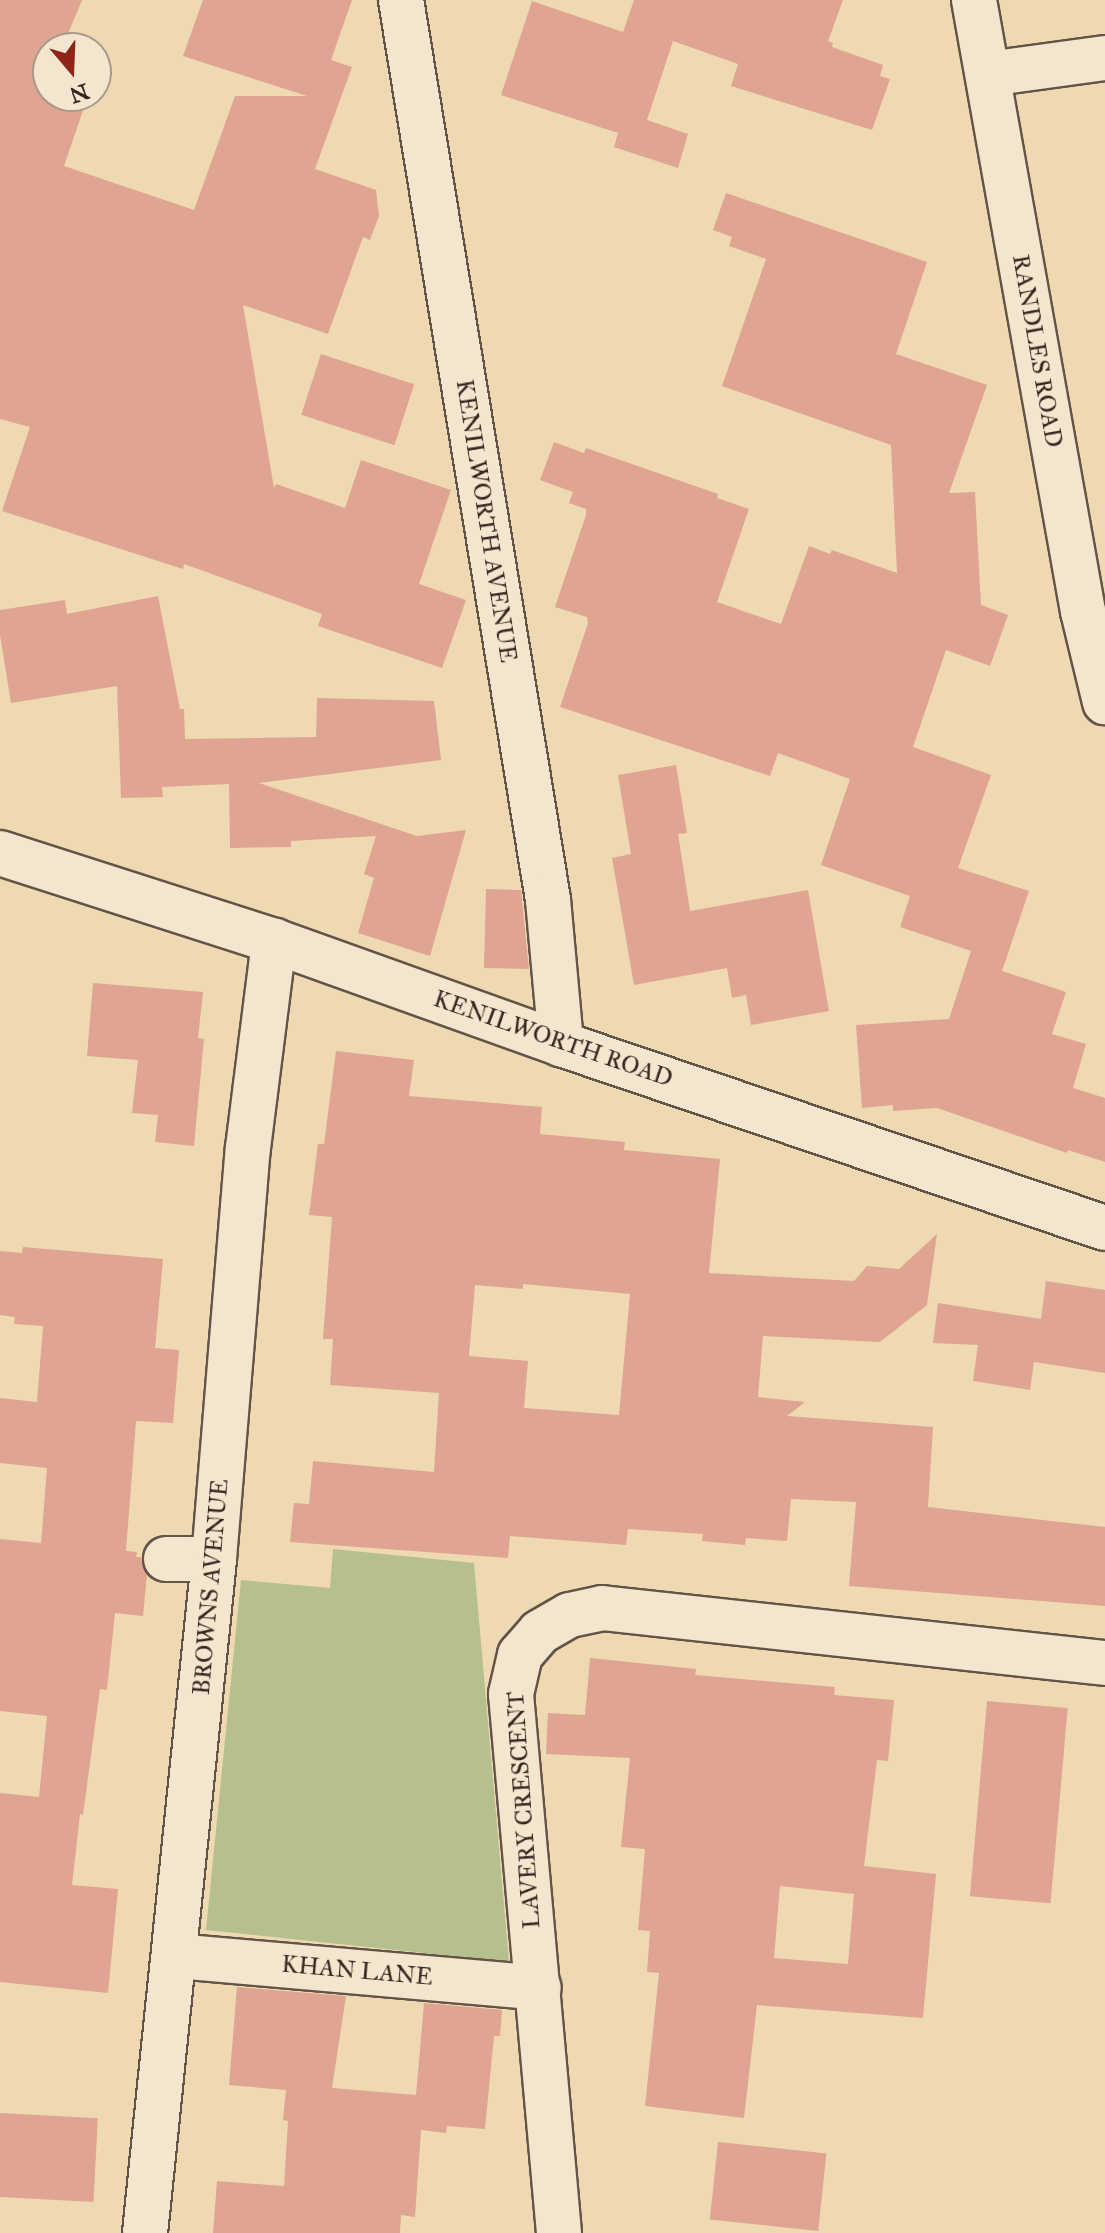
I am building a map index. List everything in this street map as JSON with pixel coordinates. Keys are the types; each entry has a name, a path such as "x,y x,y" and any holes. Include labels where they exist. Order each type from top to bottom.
{"street":[{"name":"KENILWORTH AVENUE","path":"401,0 548,900 561,1044"},
{"name":"RANDLES ROAD","path":"974,0 1083,611 1105,702"},
{"path":"988,74 1105,58"},
{"name":"KENILWORTH ROAD","path":"0,853 274,941 561,1044 1105,1228"},
{"name":"BROWNS AVENUE","path":"145,2233 176,1956 214,1559 248,1148 274,941"},
{"path":"166,1559 214,1559"},
{"name":"LAVERY CRESCENT","path":"559,2233 511,1694 520,1655 540,1632 570,1615 602,1608 1105,1663"},
{"name":"KHAN LANE","path":"176,1956 539,1988"}],"green space":[{"path":"333,1549 474,1563 509,1962 206,1930 241,1580 330,1588"}],"building":[{"path":"0,0 82,0 69,32 32,32 32,112 83,112 64,166 194,210 235,96 307,96 183,56 203,0 352,0 331,60 352,67 315,169 376,190 379,216 370,240 363,237 328,334 243,305 274,488 276,484 345,508 361,460 451,490 419,584 466,600 442,668 318,626 322,614 184,564 183,569 2,511 30,427 0,419"},
{"path":"634,0 843,0 828,41 833,43 832,47 883,65 880,76 890,79 872,130 731,86 738,64 673,41 647,120 688,134 678,168 614,147 618,133 501,95 532,1 623,32"},
{"path":"726,193 927,262 896,354 987,385 949,493 975,492 981,605 1008,615 990,666 946,650 913,747 991,775 958,868 1029,891 1002,971 1066,992 1052,1034 1086,1044 1073,1088 1105,1098 1105,1162 1068,1150 1067,1153 937,1108 893,1111 893,1105 862,1108 856,1025 949,1019 971,951 900,927 910,896 821,865 850,779 778,753 770,776 560,707 588,623 587,617 555,607 586,509 569,503 573,492 540,480 554,442 584,453 586,448 718,494 717,498 749,509 717,602 781,624 809,546 830,554 832,550 897,573 891,445 722,386 766,259 729,246 732,237 713,230"},
{"path":"321,354 414,384 394,445 301,415"},
{"path":"158,596 180,709 184,709 185,739 316,737 317,698 434,701 441,760 259,783 417,836 466,830 430,956 358,933 374,878 364,874 376,836 291,841 291,847 230,848 229,784 162,787 163,797 121,798 117,686 11,703 0,635 0,610 65,600 67,614"},
{"path":"676,765 687,833 678,834 690,911 808,890 829,1011 751,1025 746,995 732,998 727,968 634,985 612,858 631,854 618,775"},
{"path":"486,889 521,890 529,969 484,968"},
{"path":"93,983 203,992 198,1038 204,1039 194,1146 155,1142 158,1115 132,1113 138,1060 87,1056"},
{"path":"336,1051 414,1060 409,1096 542,1107 540,1134 625,1142 624,1150 720,1159 709,1273 854,1281 867,1266 899,1269 937,1234 927,1305 880,1342 763,1336 758,1397 805,1402 787,1416 933,1427 928,1507 1105,1527 1105,1606 849,1586 856,1502 791,1499 787,1541 746,1538 745,1545 702,1541 703,1534 628,1529 626,1545 510,1536 508,1558 290,1542 294,1503 309,1504 313,1461 434,1472 439,1393 330,1385 333,1339 323,1339 332,1217 309,1215 318,1144 324,1144","holes":["523,1284 630,1294 619,1415 524,1408 528,1361 469,1356 475,1285 523,1289"]},
{"path":"23,1247 163,1259 155,1348 179,1350 173,1423 136,1421 126,1551 137,1552 136,1557 141,1557 147,1574 143,1616 115,1613 107,1690 100,1689 72,1885 118,1889 108,1993 0,1982 0,1793 39,1797 47,1716 0,1711 0,1539 41,1543 47,1468 0,1463 0,1398 37,1402 43,1326 14,1324 15,1317 0,1315 0,1251 22,1253"},
{"path":"1046,1281 1105,1290 1105,1373 1034,1362 1030,1390 973,1381 978,1345 933,1343 938,1303 1041,1319"},
{"path":"590,1658 696,1669 695,1675 835,1687 834,1695 894,1700 888,1761 877,1760 864,1866 936,1874 923,2018 757,2005 744,2118 645,2106 659,1973 647,1972 650,1931 638,1930 645,1849 621,1847 630,1758 546,1754 548,1713 585,1715","holes":["780,1886 854,1894 848,1964 774,1958"]},
{"path":"987,1701 1068,1708 1051,1903 970,1896"},
{"path":"237,1987 346,1996 332,2088 416,2095 424,2003 502,2010 500,2036 494,2036 485,2129 447,2126 446,2133 421,2130 415,2217 401,2215 400,2233 213,2233 217,2181 284,2186 288,2121 283,2120 286,2090 229,2085"},
{"path":"0,2113 98,2118 93,2202 0,2197"},
{"path":"718,2142 826,2153 818,2231 710,2220"}]}
